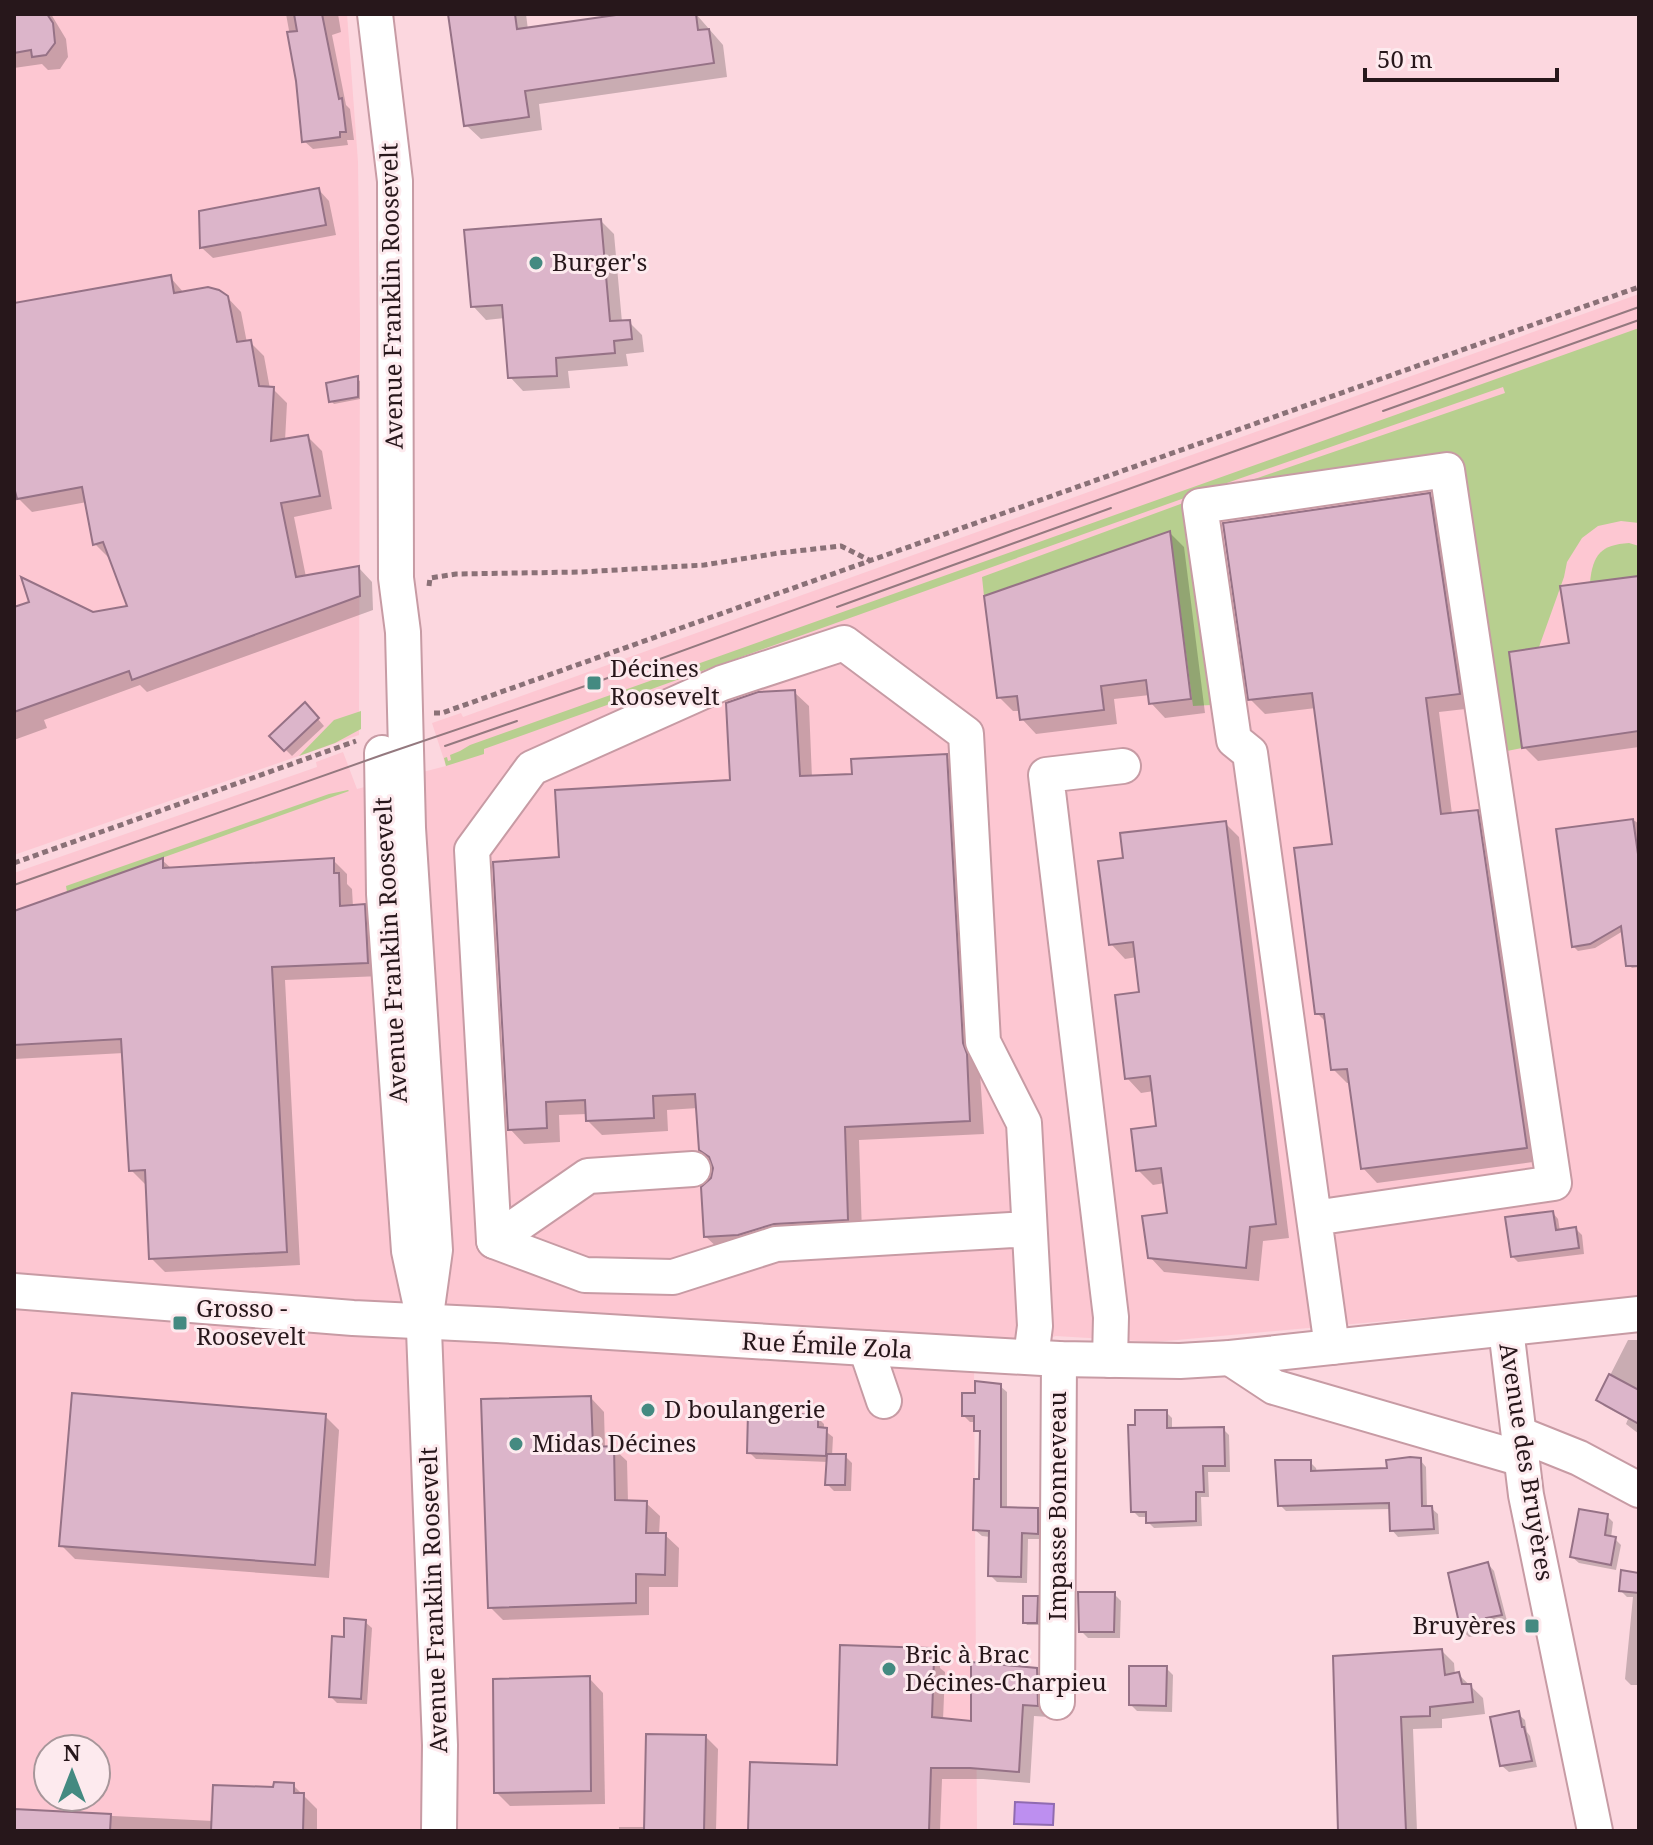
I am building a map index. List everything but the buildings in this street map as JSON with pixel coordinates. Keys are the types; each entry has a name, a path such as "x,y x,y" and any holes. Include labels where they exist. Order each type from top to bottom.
{"street":[{"name":"Avenue Franklin Roosevelt","path":"375,14 395,181 396,578 403,632 396,829 435,1250 424,1322 440,1745 439,1831"},
{"path":"1314,1218 1554,1183 1447,470 1200,506 1234,740 1250,753 1314,1218 1332,1347"},
{"name":"Impasse Bonneveau","path":"494,1241 472,850 532,768 722,683 844,643 966,734 983,1042 1024,1123 1035,1326 1045,1358 1057,1702"},
{"path":"1110,1360 1111,1317 1046,775 1123,766"},
{"path":"494,1241 588,1176 693,1169"},
{"path":"494,1241 585,1275 673,1277 776,1244 1029,1229"},
{"name":"Rue Émile Zola","path":"14,1291 353,1318 1045,1358 1180,1361 1639,1314"},
{"name":"Avenue des Bruyères","path":"1506,1329 1526,1495 1595,1831"},
{"path":"866,1348 884,1401"},
{"path":"1230,1358 1274,1387 1579,1458 1639,1490"}],"path":[{"path":"431,713 442,713 1639,287"},
{"path":"428,592 430,578 456,574 581,572 704,565 841,546 871,561"},
{"path":"14,863 353,744 361,736"}],"shaded area":[{"path":"14,14 347,14 358,162 360,325 359,735 14,855"},
{"path":"1639,294 1639,1298 1155,1342 1056,1336 974,1361 977,1831 14,1831 14,873 317,767 316,762 343,752 357,789 446,766 432,723 461,713 463,717"},
{"path":"1015,1802 1054,1804 1053,1825 1014,1824"}],"green space":[{"path":"1639,328 1639,523 1621,521 1598,526 1582,538 1567,562 1539,647 1509,652 1522,748 1502,752 1459,480 1220,491 1505,393 1503,387 484,749 484,754 446,766 444,758 451,760 450,755 470,745"},
{"path":"1186,502 1211,705 1193,706 1170,531 984,596 982,577"},
{"path":"1629,543 1639,546 1639,576 1590,582 1593,564 1600,553 1612,546"},
{"path":"361,711 361,729 335,743 299,756 334,720"},
{"path":"349,791 67,892 66,886"}],"tram line":[{"path":"14,885 594,683 1639,307"},
{"path":"1383,411 1639,320"},
{"path":"837,607 1111,508"},
{"path":"445,746 517,721"}],"place":[{"name":"Burger's","path":"536,263"},
{"name":"Décines Roosevelt","path":"594,683"},
{"name":"Grosso - Roosevelt","path":"180,1323"},
{"name":"D boulangerie","path":"648,1410"},
{"name":"Midas Décines","path":"516,1444"},
{"name":"Bruyères","path":"1532,1626"},
{"name":"Bric à Brac Décines-Charpieu","path":"889,1669"}]}
